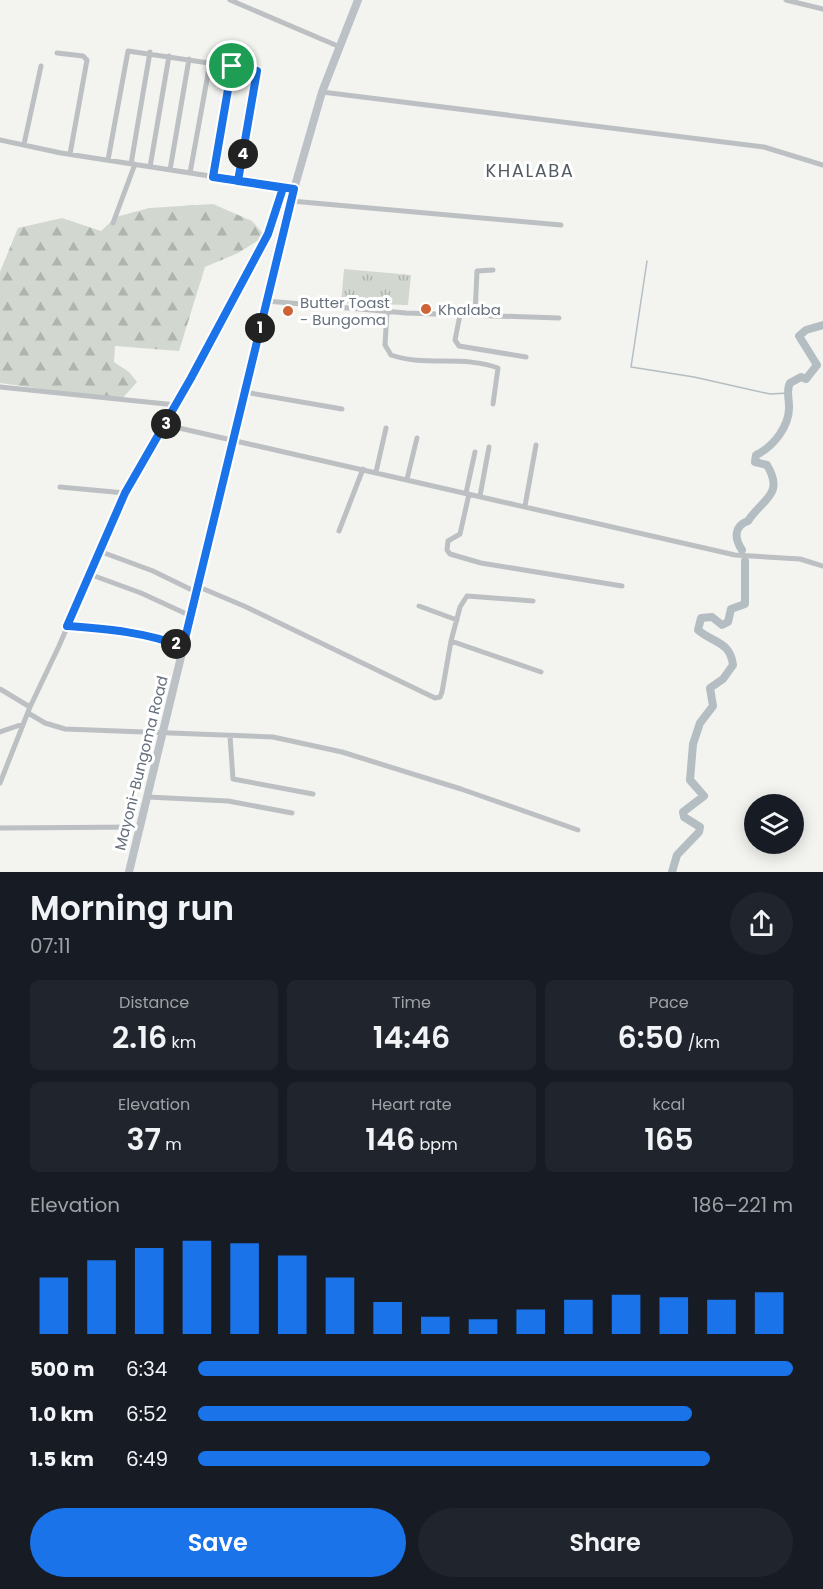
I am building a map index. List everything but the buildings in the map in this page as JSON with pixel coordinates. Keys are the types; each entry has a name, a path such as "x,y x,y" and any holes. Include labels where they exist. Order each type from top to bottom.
{"main road":[{"name":"Mayoni-Bungoma Road","path":"129,872 294,189 322,92 358,0"}],"street":[{"path":"230,0 340,47"},
{"path":"790,1 823,9"},
{"path":"108,160 128,51 150,52 257,71 238,181"},
{"path":"113,224 133,164 150,52"},
{"path":"57,53 83,56 87,60 70,154"},
{"path":"150,167 169,56"},
{"path":"170,170 189,59"},
{"path":"190,173 210,63"},
{"path":"24,144 41,66"},
{"path":"213,177 232,66"},
{"path":"322,92 764,147 823,165"},
{"path":"0,140 70,154 294,189"},
{"path":"0,783 29,710 125,493 166,425 268,234 283,188"},
{"path":"291,201 561,225"},
{"path":"475,315 477,270 493,270"},
{"path":"267,301 387,311 559,318"},
{"path":"387,311 385,345 392,355 405,359 448,360 498,368 493,404"},
{"path":"460,315 455,340 459,346 526,357"},
{"path":"0,387 176,405"},
{"path":"244,392 342,409"},
{"path":"166,425 735,555 800,559 823,566"},
{"path":"376,472 386,428"},
{"path":"407,479 417,438"},
{"path":"525,506 536,445"},
{"path":"480,496 489,447"},
{"path":"475,452 460,534 448,541 447,550 450,554 481,563 622,586"},
{"path":"339,531 363,469"},
{"path":"60,487 125,493"},
{"path":"99,551 244,606 435,698 440,697 442,692 451,641 462,602 467,596 533,601"},
{"path":"89,574 141,593 190,616"},
{"path":"419,606 457,620"},
{"path":"67,626 119,630 168,641 183,647"},
{"path":"451,641 541,672"},
{"path":"0,688 45,723 64,729 273,737 342,752 461,789 578,830"},
{"path":"0,732 23,724"},
{"path":"230,736 233,779 313,794"},
{"path":"148,797 228,801 292,813"},
{"path":"0,828 139,827"}],"green space":[{"path":"213,204 252,221 265,236 238,253 205,267 179,351 115,346 114,362 129,372 137,382 121,400 0,383 0,272 18,228 62,218 101,231 116,217 149,208"},
{"path":"344,269 411,275 408,305 341,303"}],"waterway":[{"path":"647,261 631,367 694,377 770,394 788,393"},
{"path":"742,550 737,537 738,529 748,521 773,490 772,475 767,465 755,462 756,455 774,441 787,421 790,383 801,377 806,379 817,365 799,336 806,330 823,325"},
{"path":"672,872 677,855 699,832 700,827 684,817 683,812 704,796 690,780 693,744 700,723 713,706 710,688 723,679 733,665 725,647 698,630 701,618 712,617 722,625 728,622 731,609 745,604 745,561"}],"place":[{"name":"Khalaba","path":"426,309"},
{"name":"Butter Toast - Bungoma","path":"288,311"}],"district":[{"name":"KHALABA","path":"530,170"}],"route":[{"path":"232,66 213,177 238,181 283,188 294,189 183,647 168,641 119,630 67,626 125,493 166,425 268,234 283,188 238,181 257,71 232,66"}]}
